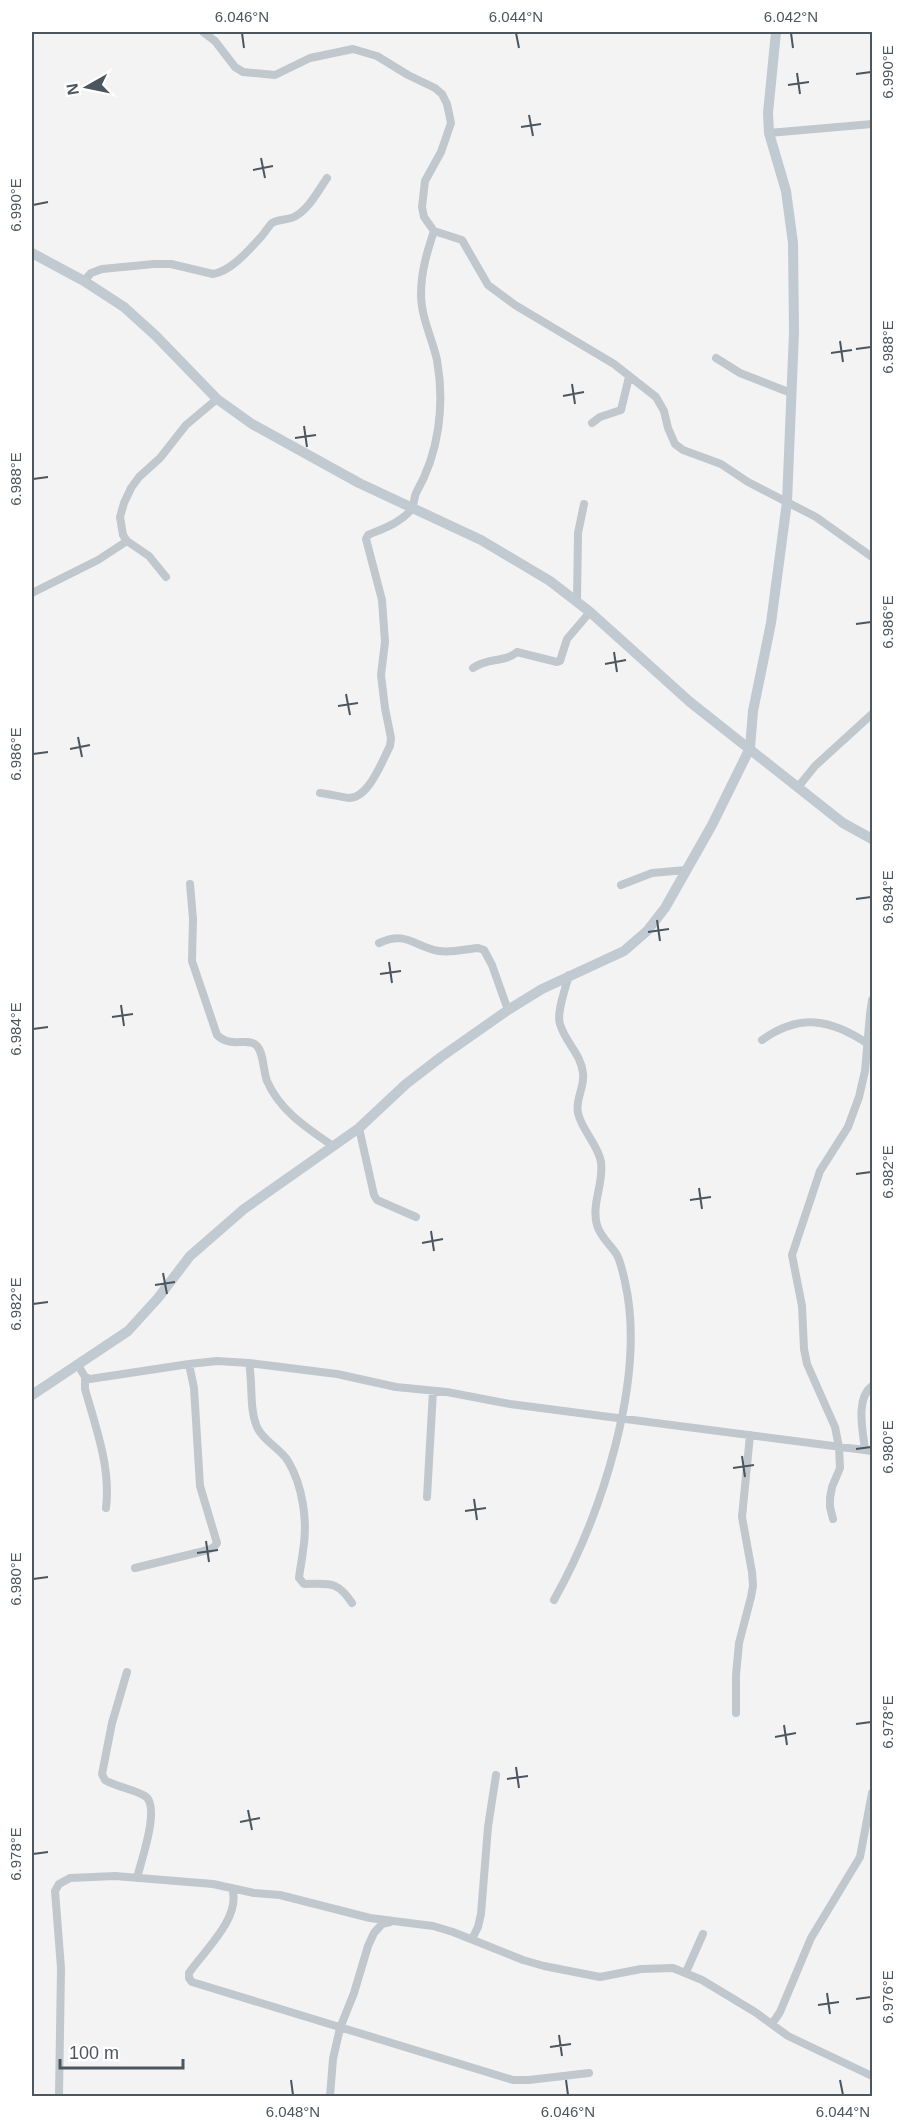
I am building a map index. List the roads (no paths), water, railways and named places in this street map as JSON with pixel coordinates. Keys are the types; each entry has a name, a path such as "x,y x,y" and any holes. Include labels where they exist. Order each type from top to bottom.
{"street":[{"path":"203,32 215,41 235,67 243,72 275,75 310,58 353,49 377,56 435,88 442,94 447,104 451,123 441,152 426,181 422,207 424,217 434,231 462,240 488,285 496,291 515,305 614,364 656,397 675,444 683,450 721,464 748,482 816,517 873,557"},
{"path":"32,1390 78,1365 128,1331 158,1298 190,1256 244,1209 359,1128 406,1084 508,1010 569,975 624,951 647,931 665,908 712,825 750,748 753,711 771,624 787,502 794,332 793,243 786,191 770,133 768,113 776,32"},
{"path":"770,133 873,124"},
{"path":"84,281 91,273 102,269 154,264 171,264 213,274 219,273 245,253 272,223 293,218 300,213 327,178"},
{"path":"320,793 350,798 361,794 368,788 392,738 381,675 385,642 382,608 366,539 368,535 395,523 412,508 415,495 428,472 439,426 441,392 421,295 425,258 434,231"},
{"path":"32,253 84,281 124,307 156,336 217,399 252,424 359,483 481,540 550,581 590,612 690,702 843,823 873,839"},
{"path":"716,358 740,373 791,393"},
{"path":"592,423 600,417 621,410 629,377"},
{"path":"166,577 149,556 126,541 120,518 131,488 160,458 186,425 217,399"},
{"path":"577,601 578,533 584,504"},
{"path":"32,593 98,560 126,541"},
{"path":"474,668 482,662 508,658 520,652 556,662 560,661 567,639 590,612"},
{"path":"798,787 815,766 873,714"},
{"path":"621,885 652,873 686,870"},
{"path":"190,884 192,961 217,1035 225,1041 253,1043 258,1047 267,1082 289,1113 299,1123 333,1146"},
{"path":"379,943 392,937 399,937 437,951 478,948 484,950 492,965 508,1010"},
{"path":"554,1600 566,1579 594,1512 621,1419 628,1370 631,1316 618,1256 600,1233 597,1225 595,1203 601,1162 596,1146 582,1125 578,1113 577,1102 584,1075 581,1062 559,1022 569,975"},
{"path":"833,1519 830,1498 840,1468 839,1447 828,1410 807,1364 802,1306 792,1255 820,1171 848,1127 853,1114 866,1071 873,1000"},
{"path":"762,1040 779,1028 794,1024 821,1023 849,1031 868,1044"},
{"path":"359,1128 374,1195 384,1204 416,1217"},
{"path":"85,1377 99,1379 142,1370 217,1361 249,1363 337,1374 396,1387 621,1419 869,1451 862,1399 866,1391 873,1386"},
{"path":"249,1363 254,1420 258,1430 278,1447 288,1461 303,1505 304,1549 298,1578 304,1584 335,1585 344,1591 352,1603"},
{"path":"135,1568 208,1550 217,1543 202,1495 194,1388 189,1364"},
{"path":"78,1365 85,1377 85,1389 106,1468 108,1487 106,1508"},
{"path":"427,1497 433,1391"},
{"path":"736,1713 739,1643 752,1598 753,1586 750,1555 742,1517 750,1435"},
{"path":"127,1672 112,1723 102,1774 105,1780 146,1796 151,1803 152,1816 137,1878"},
{"path":"472,1939 481,1914 488,1827 496,1775"},
{"path":"772,2024 780,2012 811,1938 860,1857 869,1829 873,1793"},
{"path":"59,2097 61,1968 56,1891 59,1884 70,1878 115,1876 232,1888 254,1893 280,1894 370,1917 433,1926 523,1960 600,1977 674,1968 702,1980 788,2036 873,2076"},
{"path":"232,1888 234,1901 228,1918 215,1940 189,1973 192,1982 513,2080 589,2073"},
{"path":"330,2097 333,2059 340,2028 354,1993 368,1946 374,1933 382,1924 394,1920"},
{"path":"686,1972 703,1934"}]}
